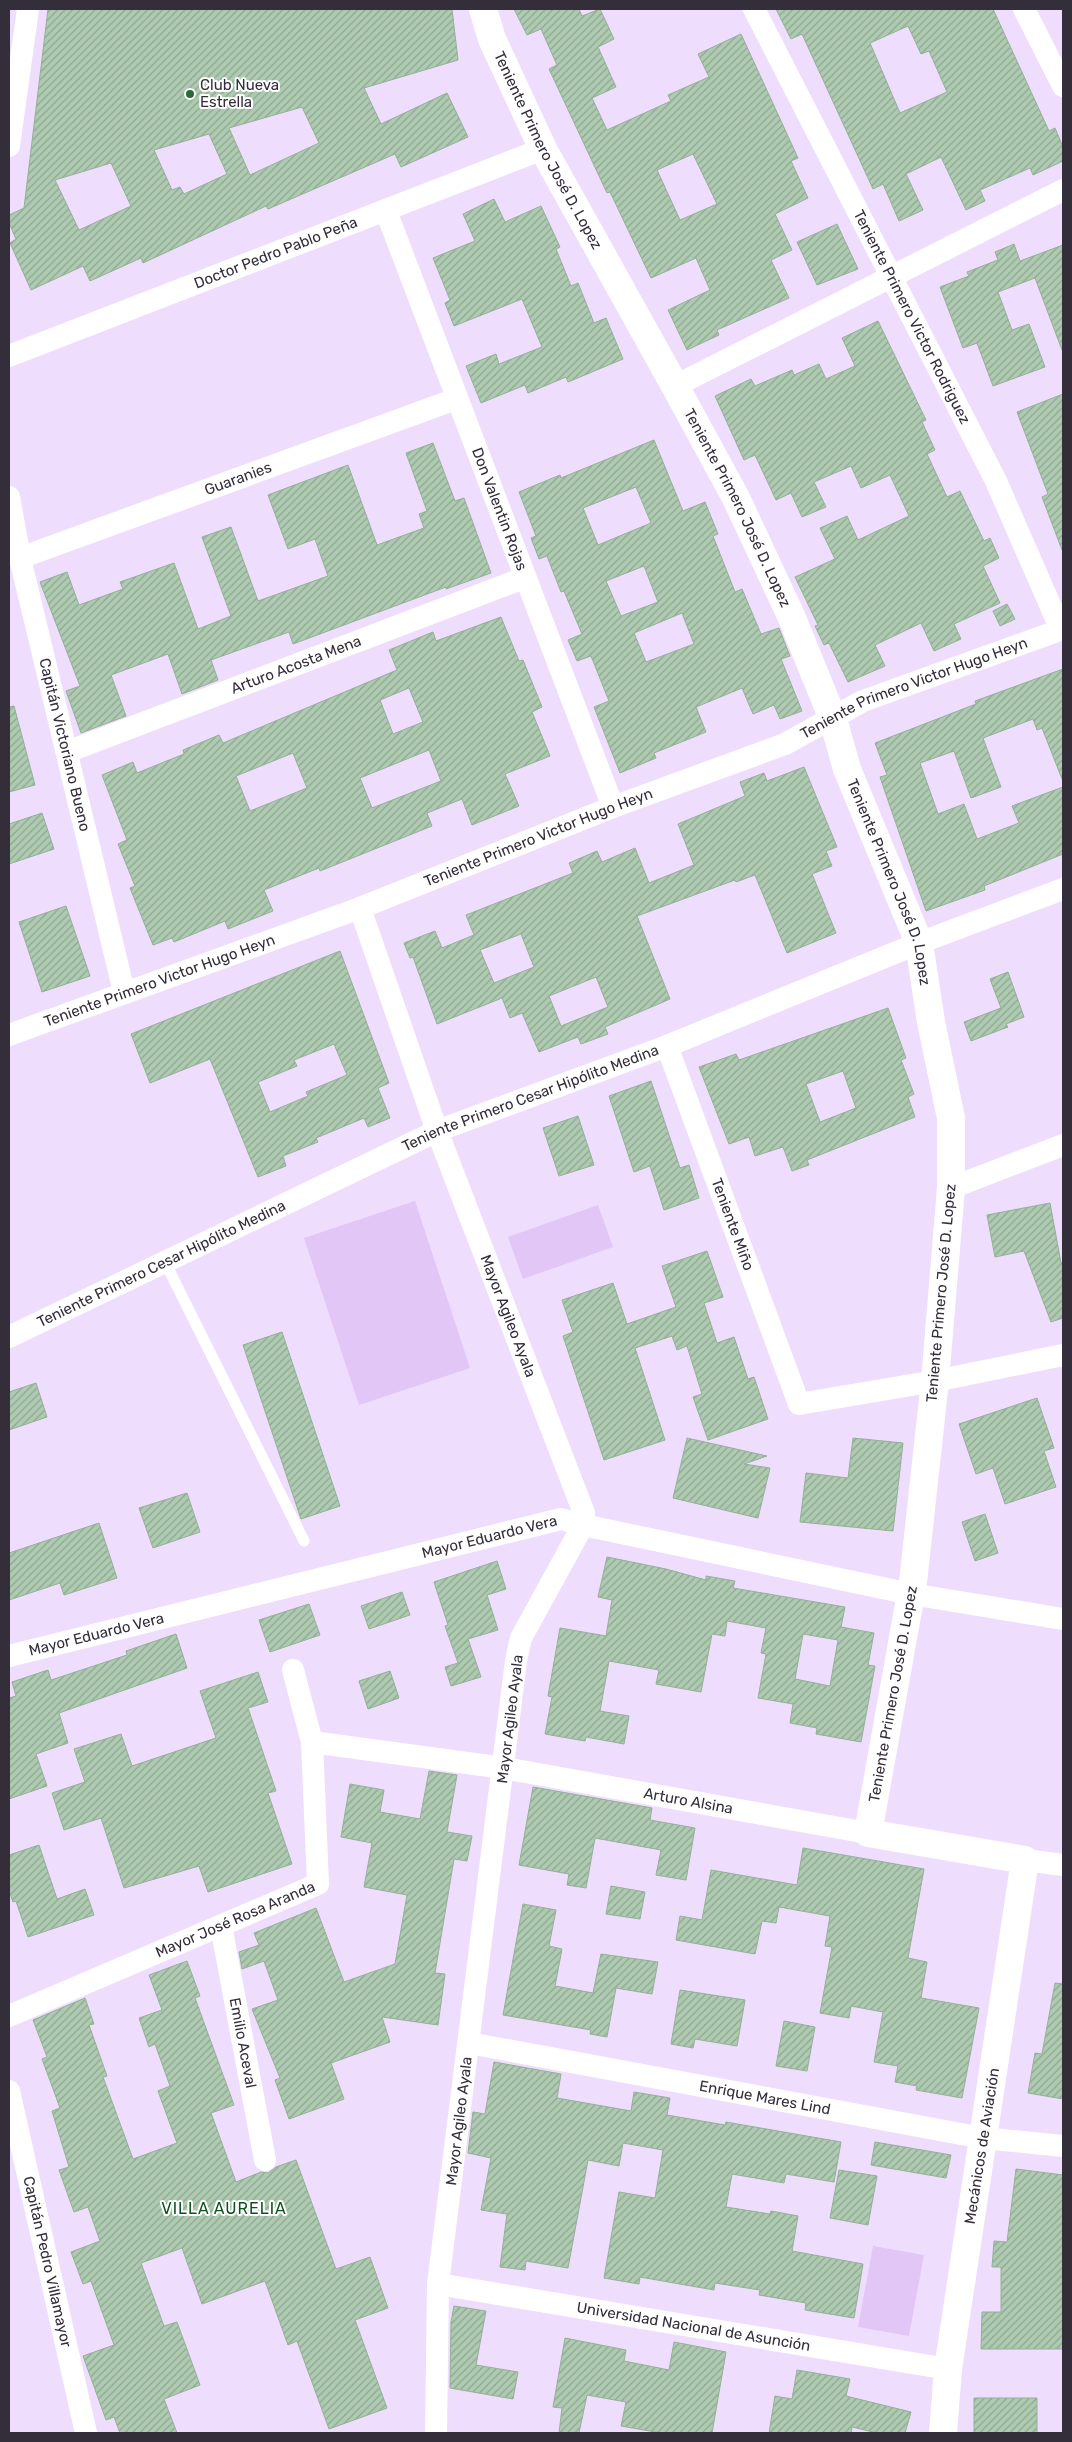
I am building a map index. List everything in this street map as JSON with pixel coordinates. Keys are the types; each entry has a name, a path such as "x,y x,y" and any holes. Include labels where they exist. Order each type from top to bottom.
{"street":[{"path":"9,146 14,74 28,9"},
{"name":"Teniente Primero José D. Lopez","path":"483,9 492,39 543,149 676,386 736,498 792,618 833,719 847,769 919,943 931,1022 951,1118 951,1188 935,1381 911,1594 868,1833"},
{"name":"Teniente Primero Victor Rodriguez","path":"754,9 996,480 1062,629"},
{"path":"1024,9 1063,86"},
{"name":"Doctor Pedro Pablo Peña","path":"9,356 543,149"},
{"path":"676,386 1063,190"},
{"name":"Don Valentin Rojas","path":"386,211 524,578 613,807"},
{"name":"Guaranies","path":"20,558 456,398"},
{"name":"Capitán Victoriano Bueno","path":"9,497 20,558 124,992"},
{"name":"Arturo Acosta Mena","path":"67,752 524,578"},
{"name":"Teniente Primero Victor Hugo Heyn","path":"9,1035 360,908 613,807 785,744 863,701 1062,629"},
{"name":"Teniente Primero Cesar Hipólito Medina","path":"9,1337 437,1130 667,1046 919,943 1063,889"},
{"name":"Mayor Agileo Ayala","path":"360,908 437,1130 584,1513 583,1526 521,1638 516,1661 438,2284 436,2433"},
{"name":"Teniente Miño","path":"667,1046 799,1404 935,1381"},
{"path":"951,1188 1063,1145"},
{"path":"935,1381 1063,1355"},
{"name":"Mayor Eduardo Vera","path":"9,1656 561,1519 583,1526 911,1594 1063,1619"},
{"name":"Mayor José Rosa Aranda","path":"9,2016 318,1884 312,1742 293,1670"},
{"name":"Arturo Alsina","path":"312,1742 504,1768 1063,1866"},
{"name":"Mecánicos de Aviación","path":"943,2433 948,2369 1025,1860"},
{"name":"Emilio Aceval","path":"221,1926 265,2160"},
{"name":"Enrique Mares Lind","path":"469,2043 983,2138 1063,2146"},
{"name":"Capitán Pedro Villamayor","path":"9,2091 86,2433"},
{"name":"Universidad Nacional de Asunción","path":"438,2284 948,2369"}],"lane":[{"path":"165,1262 304,1541"}],"shaded area":[{"path":"415,1201 470,1368 359,1405 304,1238"},
{"path":"598,1205 613,1247 523,1279 508,1237"},
{"path":"873,2246 924,2255 909,2336 858,2327"}],"building":[{"name":"Club Nueva Estrella","path":"48,9 452,9 458,60 364,88 381,124 447,93 468,137 401,167 395,154 268,209 266,206 143,263 141,258 90,281 83,266 31,290 10,243 16,239 9,223 9,215 24,208","holes":["302,107 319,143 250,175 229,128","209,134 227,174 184,194 180,187 172,190 154,150","111,163 131,206 79,230 55,180"]},
{"path":"514,9 579,9 582,16 600,9 614,39 598,47 616,87 592,98 607,130 671,101 668,95 709,77 698,54 741,34 798,158 791,161 808,198 775,214 792,250 771,260 789,298 717,330 719,335 687,350 668,310 710,290 696,258 651,278 610,192 607,193 549,69 557,65 541,29 527,35","holes":["693,154 717,204 680,220 657,170"]},
{"path":"776,9 993,9 1049,131 1055,128 1063,147 1063,161 1033,175 1030,168 980,190 985,201 966,210 941,157 906,174 923,210 899,221 883,184 873,189 802,34 791,39","holes":["908,26 921,54 929,51 947,92 900,113 870,43"]},
{"path":"494,199 505,222 541,206 560,247 556,249 571,286 578,283 594,323 606,318 623,359 568,382 566,377 528,393 525,385 481,403 466,366 496,354 499,364 542,347 522,299 454,326 445,303 450,300 433,258 475,241 463,214"},
{"path":"837,224 858,269 817,285 797,242"},
{"path":"1014,244 1020,261 1063,245 1063,349 1035,278 998,292 1012,330 1029,324 1045,367 993,386 977,343 963,348 940,287 969,276 967,272 998,260 995,252"},
{"path":"878,321 926,420 922,422 935,450 927,454 947,497 960,491 984,541 990,538 999,558 983,566 1000,603 954,624 961,639 934,651 921,623 875,645 885,666 848,682 829,643 824,645 815,626 818,625 795,577 835,559 820,528 847,516 858,540 909,516 890,475 861,488 851,466 814,482 826,507 802,517 791,493 776,500 755,455 744,460 715,396 751,379 755,386 792,370 794,375 819,364 826,379 855,366 842,338"},
{"path":"1063,394 1062,550 1042,497 1048,494 1017,412"},
{"path":"654,440 683,511 705,502 718,534 713,536 735,592 742,589 761,634 779,628 790,656 781,659 802,711 780,719 774,705 753,714 742,688 696,707 706,732 654,753 656,758 620,773 594,707 609,701 591,656 577,661 568,640 582,634 564,591 561,592 547,556 539,559 531,538 536,536 519,492 560,475 561,478","holes":["636,487 651,523 598,545 583,508","644,566 658,602 621,616 606,581","682,613 694,644 646,662 634,633"]},
{"path":"433,443 455,501 464,498 491,573 446,589 446,587 293,644 289,632 211,660 218,680 182,694 168,654 111,675 126,716 81,733 66,691 80,686 40,582 67,572 79,605 123,589 120,582 174,563 198,629 231,616 202,537 231,527 258,601 328,576 315,539 288,549 268,495 348,465 377,545 424,528 419,514 427,511 406,453"},
{"path":"1007,604 1015,619 1000,626 993,611"},
{"path":"501,617 519,661 523,660 542,707 532,712 550,756 505,774 519,806 472,825 462,799 427,813 432,826 320,871 319,868 264,890 273,911 228,929 225,921 174,942 172,938 153,945 130,888 135,886 118,844 127,840 102,775 133,762 137,773 184,754 183,750 219,735 223,743 397,670 389,650 433,632 436,641","holes":["409,688 423,722 393,734 380,700","429,750 441,781 372,808 360,778","293,753 307,788 250,811 236,776"]},
{"path":"1063,669 1063,779 1042,728 1037,730 1033,719 983,738 1001,787 971,798 954,751 920,763 938,814 964,804 977,839 1019,823 1012,806 1063,787 1063,854 984,886 985,890 926,911 880,777 887,775 875,743 976,704 975,701"},
{"path":"14,706 35,785 9,792 9,707"},
{"path":"804,767 837,847 826,851 832,866 812,874 836,933 787,953 755,875 736,882 735,880 637,916 670,999 605,1027 608,1034 581,1044 578,1037 539,1052 522,1013 510,1018 502,998 437,1024 413,957 410,958 404,943 435,931 442,948 474,935 466,915 573,873 569,863 597,851 602,862 635,848 649,883 694,865 678,824 745,796 740,782 764,773 767,781","holes":["521,934 534,967 494,983 480,950","596,977 608,1007 561,1026 549,996"]},
{"path":"42,813 54,849 9,864 9,824"},
{"path":"66,906 90,976 42,992 19,922"},
{"path":"340,951 389,1083 378,1088 390,1118 368,1127 364,1118 316,1138 318,1142 283,1156 286,1166 258,1177 210,1059 150,1083 131,1034","holes":["334,1044 347,1075 306,1092 308,1096 270,1112 258,1082 297,1066 294,1060"]},
{"path":"1008,972 1024,1017 1006,1024 1008,1027 971,1041 964,1022 1001,1008 990,979"},
{"path":"888,1008 906,1058 901,1060 914,1094 908,1097 915,1117 807,1160 809,1165 792,1171 783,1147 755,1156 749,1137 729,1144 699,1067 736,1054 739,1060","holes":["843,1071 856,1108 820,1122 806,1084"]},
{"path":"651,1081 680,1168 689,1165 699,1198 664,1210 650,1166 634,1172 609,1096"},
{"path":"578,1116 594,1165 559,1176 543,1128"},
{"path":"1050,1203 1061,1263 1063,1262 1063,1318 1051,1322 1024,1251 995,1257 987,1215"},
{"path":"707,1251 723,1297 704,1303 717,1343 734,1337 748,1379 754,1377 768,1419 708,1440 693,1397 702,1394 687,1346 677,1350 672,1336 635,1348 665,1440 604,1460 563,1336 573,1332 562,1300 613,1283 627,1324 676,1307 662,1266"},
{"path":"282,1332 340,1506 301,1519 243,1345"},
{"path":"36,1383 47,1417 9,1430 9,1392"},
{"path":"1037,1398 1054,1448 1044,1451 1056,1487 1005,1504 993,1468 976,1474 959,1424"},
{"path":"687,1438 767,1456 744,1464 770,1468 758,1518 673,1498"},
{"path":"853,1438 903,1443 893,1531 800,1522 806,1473 848,1478"},
{"path":"187,1493 200,1532 153,1548 139,1508"},
{"path":"985,1514 998,1553 975,1561 962,1522"},
{"path":"99,1523 117,1578 64,1595 60,1583 9,1600 9,1553"},
{"path":"607,1557 666,1569 706,1580 706,1576 735,1581 733,1588 845,1607 841,1627 874,1633 868,1665 875,1666 861,1742 816,1734 817,1728 790,1723 793,1704 758,1698 766,1654 761,1653 766,1628 727,1621 725,1636 712,1634 701,1692 656,1684 659,1670 609,1661 600,1711 629,1716 624,1744 586,1737 585,1741 545,1734 552,1697 548,1696 560,1628 606,1636 612,1600 598,1597","holes":["803,1634 838,1640 830,1686 795,1679"]},
{"path":"497,1561 506,1589 487,1595 498,1630 468,1639 481,1677 451,1686 445,1667 458,1663 445,1626 448,1625 434,1582"},
{"path":"402,1592 410,1615 369,1629 361,1606"},
{"path":"309,1604 320,1635 270,1652 259,1620"},
{"path":"176,1634 187,1668 59,1713 68,1743 36,1754 47,1786 9,1799 9,1698 16,1696 12,1682 48,1670 51,1680 127,1655 126,1651"},
{"path":"390,1671 399,1698 368,1709 359,1681"},
{"path":"258,1672 268,1702 248,1708 276,1791 268,1793 292,1864 208,1892 199,1866 124,1888 101,1818 64,1830 52,1793 85,1782 74,1749 121,1734 132,1766 216,1738 200,1691"},
{"path":"429,1771 457,1775 447,1832 472,1836 467,1861 454,1859 435,1973 445,1974 438,2025 382,2017 390,2042 331,2063 344,2099 289,2119 275,2080 280,2078 252,2009 278,2000 264,1961 242,1969 239,1952 259,1945 254,1933 316,1908 344,1982 395,1964 407,1895 364,1887 372,1843 341,1837 350,1784 384,1790 380,1812 420,1819"},
{"path":"533,1787 652,1808 650,1820 695,1828 686,1880 656,1875 661,1850 595,1838 586,1888 567,1885 569,1874 519,1865"},
{"path":"39,1845 57,1899 85,1889 94,1915 28,1937 16,1901 13,1902 9,1891 9,1855"},
{"path":"803,1848 924,1869 908,1958 927,1962 921,1998 979,2008 962,2098 916,2090 917,2086 895,2082 898,2066 874,2062 883,2012 851,2006 849,2018 820,2013 832,1947 825,1946 830,1916 779,1907 776,1923 762,1921 755,1954 676,1940 680,1916 702,1920 711,1870 797,1885"},
{"path":"611,1886 645,1892 640,1919 606,1914"},
{"path":"523,1904 556,1910 549,1946 562,1949 555,1986 593,1993 601,1954 658,1962 652,1994 616,1988 607,2037 590,2034 591,2030 503,2015"},
{"path":"187,1961 200,1996 195,1998 234,2105 211,2113 236,2182 261,2172 268,2173 276,2167 296,2160 336,2269 370,2257 388,2308 355,2320 387,2408 329,2429 297,2341 288,2345 265,2281 202,2304 182,2248 141,2263 164,2326 177,2322 200,2385 164,2399 177,2433 120,2433 114,2417 106,2420 83,2356 114,2345 91,2281 83,2284 71,2252 100,2241 88,2207 74,2212 59,2170 69,2167 52,2111 60,2108 42,2059 47,2057 33,2020 85,1998 94,2024 89,2025 107,2076 103,2077 133,2159 177,2143 158,2091 170,2086 155,2044 149,2047 139,2018 162,2010 149,1975"},
{"path":"1055,1983 1063,1984 1063,2099 1028,2093 1035,2053 1042,2054"},
{"path":"680,1990 745,2000 737,2046 695,2039 693,2048 671,2044"},
{"path":"784,2021 815,2027 807,2071 776,2066"},
{"path":"494,2062 561,2074 557,2098 631,2111 634,2092 670,2098 667,2115 725,2125 726,2122 841,2142 834,2182 786,2174 784,2183 732,2174 726,2207 770,2214 771,2211 798,2216 792,2251 863,2264 854,2318 805,2310 806,2303 759,2295 760,2290 715,2283 714,2290 640,2277 639,2284 604,2278 619,2192 655,2198 663,2150 623,2143 619,2166 588,2160 568,2268 526,2261 525,2270 500,2267 507,2214 481,2210 491,2158 468,2153 473,2112 485,2114"},
{"path":"875,2142 951,2155 946,2178 871,2165"},
{"path":"1016,2169 1063,2175 1063,2349 981,2349 982,2312 1001,2312 1001,2267 992,2267 994,2241 1007,2242"},
{"path":"839,2170 877,2176 868,2225 830,2218"},
{"path":"454,2306 486,2311 476,2365 518,2372 513,2399 450,2388 451,2322"},
{"path":"565,2338 626,2350 624,2361 669,2370 674,2342 726,2352 712,2433 661,2433 621,2426 626,2402 587,2395 579,2433 559,2433 562,2408 553,2407"},
{"path":"797,2370 850,2379 846,2396 911,2412 905,2433 877,2433 852,2427 851,2433 769,2433 775,2396 792,2399"},
{"path":"974,2398 1037,2398 1037,2433 974,2433"}],"place":[{"name":"Club Nueva Estrella","path":"190,94"}],"district":[{"name":"VILLA AURELIA","path":"224,2208"}]}
